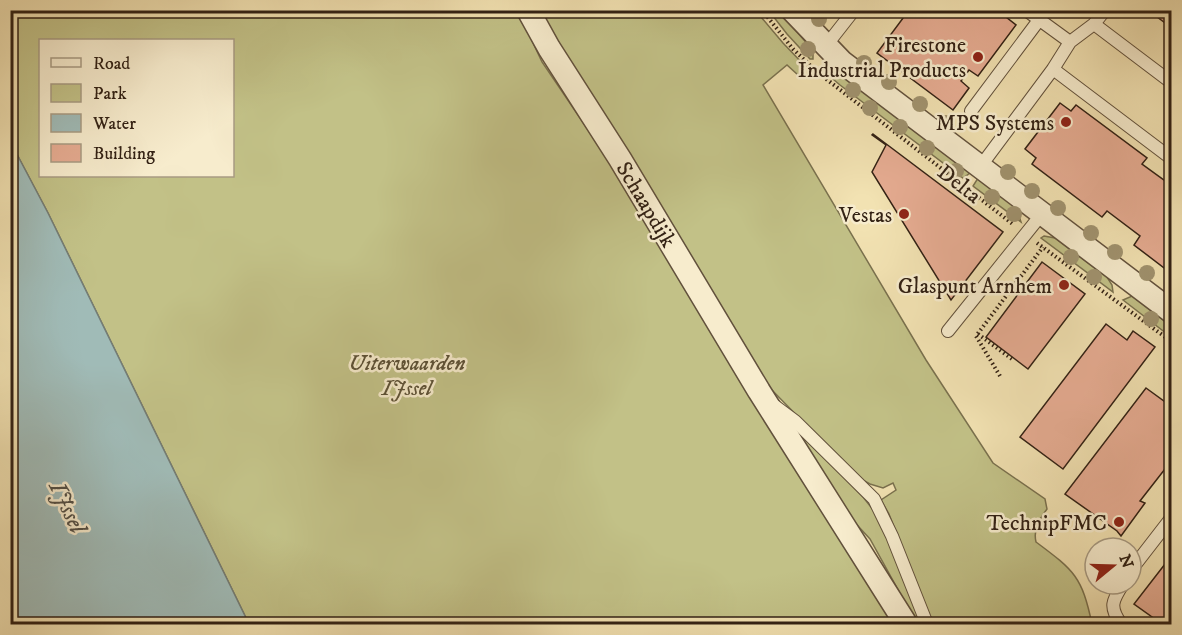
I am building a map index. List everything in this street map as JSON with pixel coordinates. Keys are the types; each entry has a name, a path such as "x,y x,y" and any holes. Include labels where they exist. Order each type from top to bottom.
{"street":[{"name":"Schaapdijk","path":"528,10 549,48 620,159 764,398 906,624"},
{"name":"Delta","path":"792,10 842,62 1172,312"}],"lane":[{"path":"825,46 854,10"},
{"path":"1026,10 1070,42"},
{"name":"Delta","path":"980,167 1053,69 1070,42 1094,24 1105,10"},
{"path":"971,111 1039,20"},
{"path":"1094,24 1172,83"},
{"path":"1053,69 1172,159"},
{"path":"948,331 1041,215"},
{"name":"Schaapdijk","path":"764,398 795,421 874,499 892,536 927,624"},
{"path":"1143,554 1172,517"},
{"path":"1116,596 1113,612 1121,624"}],"path":[{"name":"Delta","path":"762,10 793,49 816,71 1043,247 1172,342"},
{"path":"1000,376 976,336 1043,247"},
{"path":"978,334 1012,359"}],"green space":[{"name":"Uiterwaarden IJssel","path":"10,11 518,11 542,62 647,217 897,624 249,624 48,213 11,143"},
{"path":"537,11 756,11 806,67 798,75 787,65 763,85 926,360 993,463 1045,499 1047,509 1037,525 1036,542 1060,560 1075,576 1083,591 1083,596 1085,596 1092,624 932,624 889,514 881,500 896,490 893,483 883,488 857,477 767,385"},
{"path":"769,11 779,11 811,48 813,59 810,59 787,34"},
{"path":"829,72 842,76 970,173 963,178 840,85 827,74"},
{"path":"978,178 1016,207 1021,222 973,186"},
{"path":"1044,236 1055,238 1107,277 1113,292 1041,238"},
{"path":"1132,296 1171,326 1171,337 1123,300"},
{"path":"794,425 863,497 878,516 922,624 917,624 870,539 846,513 794,429"}],"water":[{"name":"IJssel","path":"11,143 48,213 249,624 11,624"}],"building":[{"path":"909,10 997,10 1016,25 978,76 969,70 961,81 969,88 953,110 877,53"},
{"path":"1150,10 1172,10 1172,28 1149,11"},
{"path":"1060,103 1071,111 1076,105 1147,158 1142,164 1172,186 1172,274 1134,245 1140,236 1107,211 1102,217 1032,164 1036,158 1025,149"},
{"path":"873,134 1003,232 951,300 872,172 886,145"},
{"path":"1042,262 1085,294 1028,369 986,337"},
{"path":"1106,324 1127,340 1133,331 1155,347 1063,469 1020,437"},
{"path":"1146,388 1172,407 1172,460 1140,501 1145,503 1121,536 1065,494"},
{"path":"1172,555 1172,624 1162,624 1134,604 1140,596 1143,596 1143,592"}],"place":[{"name":"Firestone Industrial Products","path":"978,57"},
{"name":"MPS Systems","path":"1066,122"},
{"name":"Vestas","path":"904,214"},
{"name":"Glaspunt Arnhem","path":"1064,285"},
{"name":"TechnipFMC","path":"1119,522"}]}
